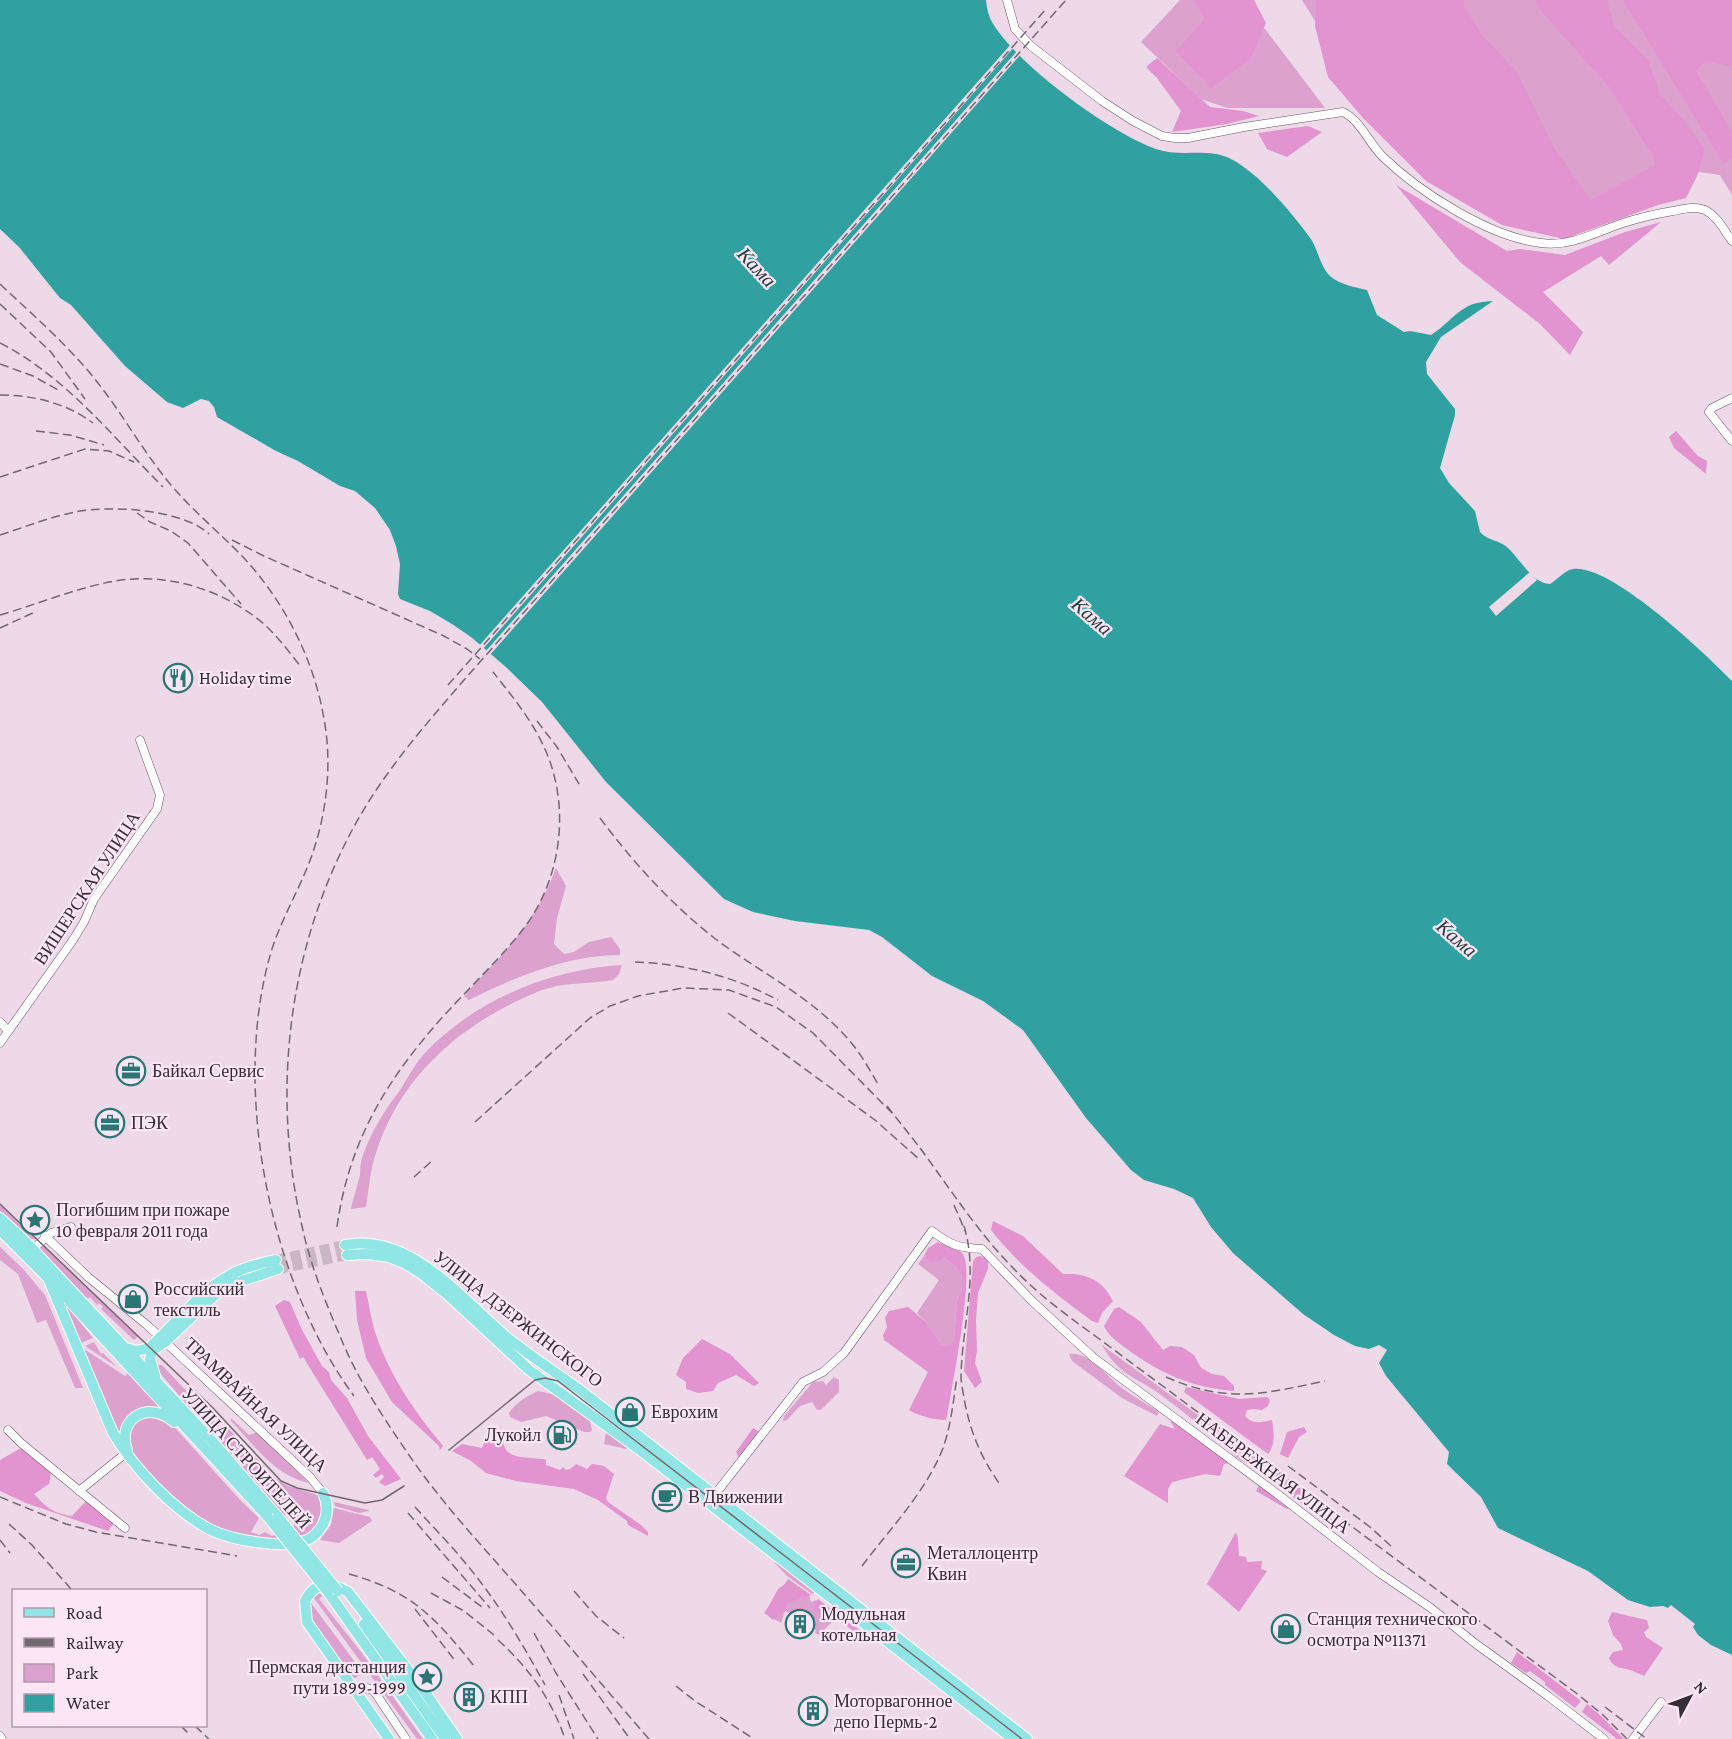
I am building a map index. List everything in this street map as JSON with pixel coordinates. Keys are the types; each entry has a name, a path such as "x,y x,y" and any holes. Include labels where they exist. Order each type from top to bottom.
{"main road":[{"name":"УЛИЦА СТРОИТЕЛЕЙ","path":"0,1218 33,1249 159,1385 273,1517 382,1648 445,1739"},
{"name":"УЛИЦА СТРОИТЕЛЕЙ","path":"0,1230 48,1278 258,1507 273,1517"},
{"name":"УЛИЦА ДЗЕРЖИНСКОГО","path":"346,1250 361,1243 378,1244 397,1250 416,1260 443,1280 515,1344 580,1390 711,1500 1013,1739"},
{"path":"163,1339 223,1279 246,1268 277,1264"},
{"path":"48,1278 113,1433 134,1463 163,1492 200,1523 218,1533 248,1541 302,1542 317,1533 324,1521 327,1507 323,1493"},
{"name":"ТРАМВАЙНАЯ УЛИЦА","path":"122,1345 133,1351 141,1351 163,1339"},
{"name":"ТРАМВАЙНАЯ УЛИЦА","path":"159,1385 150,1359 153,1350 163,1339"},
{"path":"134,1463 125,1443 127,1425 135,1416 143,1412 161,1413 173,1421 229,1482 258,1507"},
{"name":"УЛИЦА ДЗЕРЖИНСКОГО","path":"711,1500 1027,1739"},
{"path":"389,1739 307,1622 305,1601 312,1591 323,1584 331,1584 348,1592 458,1739"},
{"name":"УЛИЦА СТРОИТЕЛЕЙ","path":"333,1591 432,1739"}],"street":[{"path":"1006,0 1015,29 1031,46 1102,101 1162,136 1188,138 1343,112 1353,119 1379,152 1419,185 1468,217 1512,236 1544,244 1570,243 1634,220 1698,208 1716,218 1732,241"},
{"path":"1732,398 1709,412 1732,441"},
{"name":"ВИШЕРСКАЯ УЛИЦА","path":"0,1043 73,940 94,899 157,809 160,795 140,740"},
{"path":"0,1022 8,1031"},
{"path":"33,1249 45,1236 71,1227"},
{"name":"НАБЕРЕЖНАЯ УЛИЦА","path":"711,1500 803,1382 823,1372 844,1353 932,1231 948,1244 982,1249 1094,1358 1604,1739"},
{"name":"ТРАМВАЙНАЯ УЛИЦА","path":"45,1236 88,1277 163,1339 310,1477 323,1493"},
{"path":"8,1430 125,1528"},
{"path":"79,1491 126,1453"},
{"path":"356,1693 368,1688 374,1691 406,1739"},
{"path":"1633,1739 1661,1702"}],"green space":[{"path":"1180,0 1196,0 1265,29 1325,108 1227,108 1201,99 1141,42"},
{"path":"1302,0 1732,0 1732,195 1720,175 1686,170 1577,224 1333,50"},
{"path":"556,868 566,886 557,918 554,944 564,954 574,952 589,942 611,937 620,949 620,955 562,963 505,983 469,1000 464,996 528,923"},
{"path":"622,965 619,974 613,980 557,986 527,996 469,1029 449,1045 430,1063 398,1104 374,1159 366,1207 351,1209 367,1144 383,1114 419,1060 443,1036 465,1019 514,991 567,973"},
{"path":"0,1205 36,1239 31,1239 0,1211"},
{"path":"42,1245 138,1336 134,1340 101,1309 103,1307 99,1303 97,1305 90,1297 88,1299 83,1295 41,1250"},
{"path":"0,1247 45,1295 83,1388 75,1388 46,1320 37,1323 18,1274 0,1260"},
{"path":"924,1256 929,1263 944,1257 962,1276 962,1287 957,1301 954,1339 950,1347 942,1345 917,1313 939,1280 918,1264"},
{"path":"61,1299 93,1338 78,1344"},
{"path":"94,1342 101,1354 103,1353 117,1367 85,1346"},
{"path":"1102,1345 1258,1459 1259,1463 1251,1466 1240,1460 1175,1405 1123,1371"},
{"path":"81,1347 125,1376 128,1373 163,1411 148,1409 120,1442"},
{"path":"1069,1354 1077,1354 1091,1361 1123,1389 1159,1412 1157,1416 1122,1398 1072,1361"},
{"path":"153,1365 162,1365 221,1428 225,1425 276,1479 288,1486 317,1495 321,1511 314,1529 308,1534 290,1539 226,1533 188,1510 150,1476 132,1454 128,1439 131,1424 149,1414 169,1421 259,1518 251,1532 259,1535 265,1532 272,1536 294,1528 295,1515 293,1512 283,1516"},
{"path":"834,1377 839,1380 839,1392 821,1410 817,1410 812,1402 800,1406 787,1420 783,1421 784,1416 813,1382 823,1381 826,1385"},
{"path":"538,1391 556,1395 590,1421 592,1430 584,1432 546,1416 521,1422 510,1417 509,1413 515,1406"},
{"path":"231,1418 249,1435 257,1432 309,1483 275,1467 248,1440 231,1421"},
{"path":"606,1432 628,1448 604,1444"},
{"path":"334,1502 369,1511 359,1513 335,1506"},
{"path":"334,1508 370,1517 372,1521 339,1543 320,1540 331,1525"},
{"path":"774,1562 781,1562 815,1592 812,1594 787,1576"},
{"path":"788,1579 809,1595 811,1602 816,1600 848,1621 848,1626 836,1618 819,1635 809,1626 810,1624 785,1611 781,1623 764,1613"},
{"path":"319,1592 322,1596 319,1599 362,1653 423,1739 417,1739 314,1598"},
{"path":"311,1603 363,1673 352,1680 311,1621"}],"shaded area":[{"path":"1194,0 1254,0 1266,23 1251,58 1211,88 1176,51 1205,19"},
{"path":"1316,0 1464,0 1464,6 1482,35 1517,72 1554,148 1591,200 1654,166 1654,158 1610,88 1543,13 1535,0 1607,0 1614,26 1648,60 1660,94 1687,124 1704,149 1698,174 1686,198 1658,205 1564,239 1502,225 1426,181 1363,118 1328,77 1315,26"},
{"path":"1623,0 1732,0 1732,66 1705,61 1696,71 1732,132 1732,159 1723,163"},
{"path":"1157,58 1210,107 1243,111 1259,116 1227,124 1172,132 1181,111 1146,67"},
{"path":"1308,126 1322,132 1287,157 1267,149 1258,133"},
{"path":"1396,185 1507,251 1520,249 1565,255 1625,232 1661,222 1609,265 1601,256 1543,292 1583,332 1570,355 1540,324 1460,262"},
{"path":"1676,431 1698,456 1707,461 1706,474 1674,448 1669,437"},
{"path":"993,1221 1023,1236 1063,1274 1086,1276 1104,1287 1113,1301 1102,1313 1098,1323 1092,1321 1038,1279 991,1230"},
{"path":"938,1242 961,1252 966,1265 962,1330 946,1420 927,1417 909,1410 928,1372 884,1340 883,1335 887,1327 885,1318 889,1311 908,1307 926,1322 942,1345 950,1346 954,1339 957,1301 962,1287 962,1276 944,1257 938,1262 929,1263 924,1256 928,1248"},
{"path":"981,1256 988,1260 988,1269 978,1293 975,1363 982,1382 975,1388 964,1371 973,1261 976,1257"},
{"path":"355,1291 366,1291 381,1348 395,1378 443,1446 440,1450 439,1446 392,1402 366,1358 357,1320"},
{"path":"284,1300 290,1302 301,1328 322,1366 329,1372 331,1380 347,1398 368,1436 401,1479 385,1486 379,1482 384,1477 382,1474 376,1478 373,1475 380,1469 372,1457 367,1460 303,1357 300,1359 275,1306"},
{"path":"1119,1307 1141,1322 1163,1350 1170,1346 1182,1347 1194,1355 1201,1368 1212,1374 1224,1376 1234,1386 1234,1391 1204,1387 1177,1378 1127,1349 1111,1336 1104,1326 1114,1309"},
{"path":"702,1339 730,1354 759,1383 754,1386 736,1375 718,1383 713,1391 698,1393 686,1389 686,1382 676,1375 683,1358"},
{"path":"1186,1387 1239,1399 1267,1397 1270,1400 1268,1406 1262,1410 1247,1410 1245,1416 1254,1422 1272,1420 1274,1434 1268,1454 1184,1392"},
{"path":"1170,1421 1178,1424 1230,1463 1224,1464 1220,1476 1205,1474 1172,1482 1168,1489 1168,1503 1124,1476 1160,1424 1175,1429"},
{"path":"1304,1427 1307,1432 1299,1437 1288,1458 1280,1454 1287,1432"},
{"path":"753,1428 761,1433 739,1458 736,1452"},
{"path":"490,1436 503,1441 508,1452 514,1455 546,1460 546,1465 560,1470 563,1467 566,1470 570,1469 576,1464 587,1469 592,1464 604,1466 614,1474 606,1498 608,1502 641,1525 648,1532 648,1536 628,1525 627,1521 598,1500 574,1489 516,1481 486,1473 471,1461 452,1451 462,1444 482,1448 486,1438"},
{"path":"23,1447 51,1472 49,1484 34,1494 39,1499 55,1511 72,1516 87,1500 115,1522 108,1531 26,1503 0,1491 0,1460"},
{"path":"1272,1469 1306,1494 1340,1527 1343,1534 1275,1484"},
{"path":"1260,1484 1292,1507 1287,1509 1256,1491"},
{"path":"1236,1532 1239,1556 1246,1557 1247,1562 1262,1561 1261,1569 1267,1571 1239,1612 1207,1584"},
{"path":"788,1579 811,1595 787,1603 785,1610 773,1620 765,1613 778,1589 788,1582"},
{"path":"818,1599 847,1622 867,1634 867,1639 836,1618 833,1621 813,1608"},
{"path":"1612,1612 1647,1620 1649,1628 1644,1632 1646,1637 1663,1648 1644,1676 1615,1666 1609,1658 1613,1652 1623,1650 1613,1635 1608,1621"},
{"path":"1517,1652 1581,1701 1575,1708 1530,1671 1526,1673 1511,1663"},
{"path":"1587,1704 1624,1739 1617,1739 1582,1712"}],"water":[{"name":"Кама","path":"0,0 986,0 991,19 1004,39 1042,76 1090,113 1137,141 1156,149 1175,153 1222,155 1253,174 1285,206 1311,239 1330,276 1343,284 1367,290 1377,315 1404,332 1431,335 1468,306 1493,301 1441,337 1426,362 1427,374 1455,409 1440,468 1449,483 1475,511 1480,532 1508,548 1532,576 1550,584 1573,569 1589,571 1610,580 1680,632 1732,681 1732,1655 1711,1645 1698,1635 1693,1627 1695,1624 1671,1605 1668,1608 1650,1607 1628,1600 1588,1571 1498,1528 1481,1497 1447,1464 1449,1452 1386,1376 1379,1363 1387,1350 1379,1345 1369,1349 1355,1346 1303,1314 1233,1253 1211,1227 1193,1198 1174,1189 1144,1180 1131,1170 1086,1118 1023,1030 983,1001 932,976 882,937 869,930 795,921 753,912 724,899 606,782 542,702 507,668 452,624 430,611 400,599 398,594 400,564 396,546 390,530 375,508 355,491 340,486 217,417 209,401 201,399 183,408 167,402 125,366 71,305 60,298 19,247 0,229"}],"pier":[{"path":"1012,43 1015,46 482,650 478,647"},
{"path":"1018,50 1022,53 489,656 485,652"},
{"path":"1530,572 1537,580 1496,616 1489,607"}],"tunnel":[{"path":"276,1260 345,1245"},
{"path":"278,1269 347,1255"}],"tram line":[{"path":"0,1204 212,1407 281,1481 297,1488 365,1503 382,1500 404,1486"},
{"path":"449,1450 535,1380 545,1378 558,1381 1022,1739"}],"railway":[{"path":"649,1739 438,1494 382,1414 347,1352 323,1296 309,1254 292,1174 288,1121 288,1068 292,1015 302,963 316,913 336,863 371,798 409,745 1066,0"},
{"path":"448,685 1046,9"},
{"path":"0,284 87,369 171,485 258,574 272,592 295,632 313,675 327,737 326,794 314,850 272,949 260,1003 255,1060 257,1120 265,1181 280,1240 299,1297 324,1349 354,1396"},
{"path":"0,304 51,352 85,399"},
{"path":"0,343 46,372 67,390 163,487"},
{"path":"0,364 33,376 60,391"},
{"path":"0,395 49,401 72,410 93,423"},
{"path":"36,431 70,435 104,445"},
{"path":"0,477 85,449 109,451 134,462"},
{"path":"0,535 66,514 107,509 164,514 182,519 209,534"},
{"path":"137,513 188,543 241,604"},
{"path":"232,540 444,636 480,659"},
{"path":"0,615 71,592 115,581 155,579 175,582 214,593 249,613 270,630 301,667"},
{"path":"0,628 37,611"},
{"path":"337,1227 348,1175 356,1151 391,1083 423,1040 524,928 547,887 554,864 560,817 558,793 552,769 533,727 493,672"},
{"path":"537,721 557,747 579,784"},
{"path":"600,818 652,881 697,924 801,997 833,1024 856,1049 878,1084"},
{"path":"635,962 673,965 709,973 744,984 778,1000"},
{"path":"475,1122 590,1018 610,1006 638,996 683,988 729,990 776,1007 813,1033 892,1113"},
{"path":"728,1013 875,1120 920,1160"},
{"path":"887,1106 924,1153"},
{"path":"920,1148 990,1242 1045,1298 1576,1693 1602,1714 1627,1739"},
{"path":"414,1177 434,1159"},
{"path":"954,1205 966,1233"},
{"path":"964,1226 968,1244 970,1282 962,1357 962,1384 966,1410 977,1444 1001,1486"},
{"path":"862,1566 905,1512 934,1468 947,1435 957,1377"},
{"path":"1166,1377 1208,1391 1227,1394 1264,1393 1325,1381"},
{"path":"1288,1466 1370,1527 1391,1546"},
{"path":"0,1497 66,1524 96,1532 237,1556"},
{"path":"415,1507 489,1593 545,1685"},
{"path":"408,1513 490,1608"},
{"path":"9,1524 32,1545 71,1589"},
{"path":"0,1540 10,1553"},
{"path":"349,1574 389,1589 420,1608 447,1633 474,1666"},
{"path":"442,1577 482,1607"},
{"path":"574,1591 596,1616 624,1638"},
{"path":"431,1593 464,1611 494,1635"},
{"path":"415,1609 456,1662"},
{"path":"534,1633 556,1673 598,1739"},
{"path":"498,1640 520,1662 538,1685 565,1739"},
{"path":"583,1674 630,1739"},
{"path":"676,1686 754,1739"},
{"path":"559,1695 574,1739"},
{"path":"1605,1707 1647,1739"},
{"path":"182,1727 189,1734"},
{"path":"196,1727 209,1739"}],"place":[{"name":"Holiday time","path":"178,678"},
{"name":"Байкал Сервис","path":"131,1071"},
{"name":"ПЭК","path":"110,1123"},
{"name":"Погибшим при пожаре 10 февраля 2011 года","path":"35,1220"},
{"name":"Российский текстиль","path":"133,1299"},
{"name":"Еврохим","path":"630,1412"},
{"name":"Лукойл","path":"562,1435"},
{"name":"В Движении","path":"667,1497"},
{"name":"Металлоцентр Квин","path":"906,1563"},
{"name":"Модульная котельная","path":"800,1624"},
{"name":"Станция технического осмотра №11371","path":"1286,1629"},
{"name":"Пермская дистанция пути 1899-1999","path":"427,1677"},
{"name":"КПП","path":"469,1697"},
{"name":"Моторвагонное депо Пермь-2","path":"813,1711"}]}
